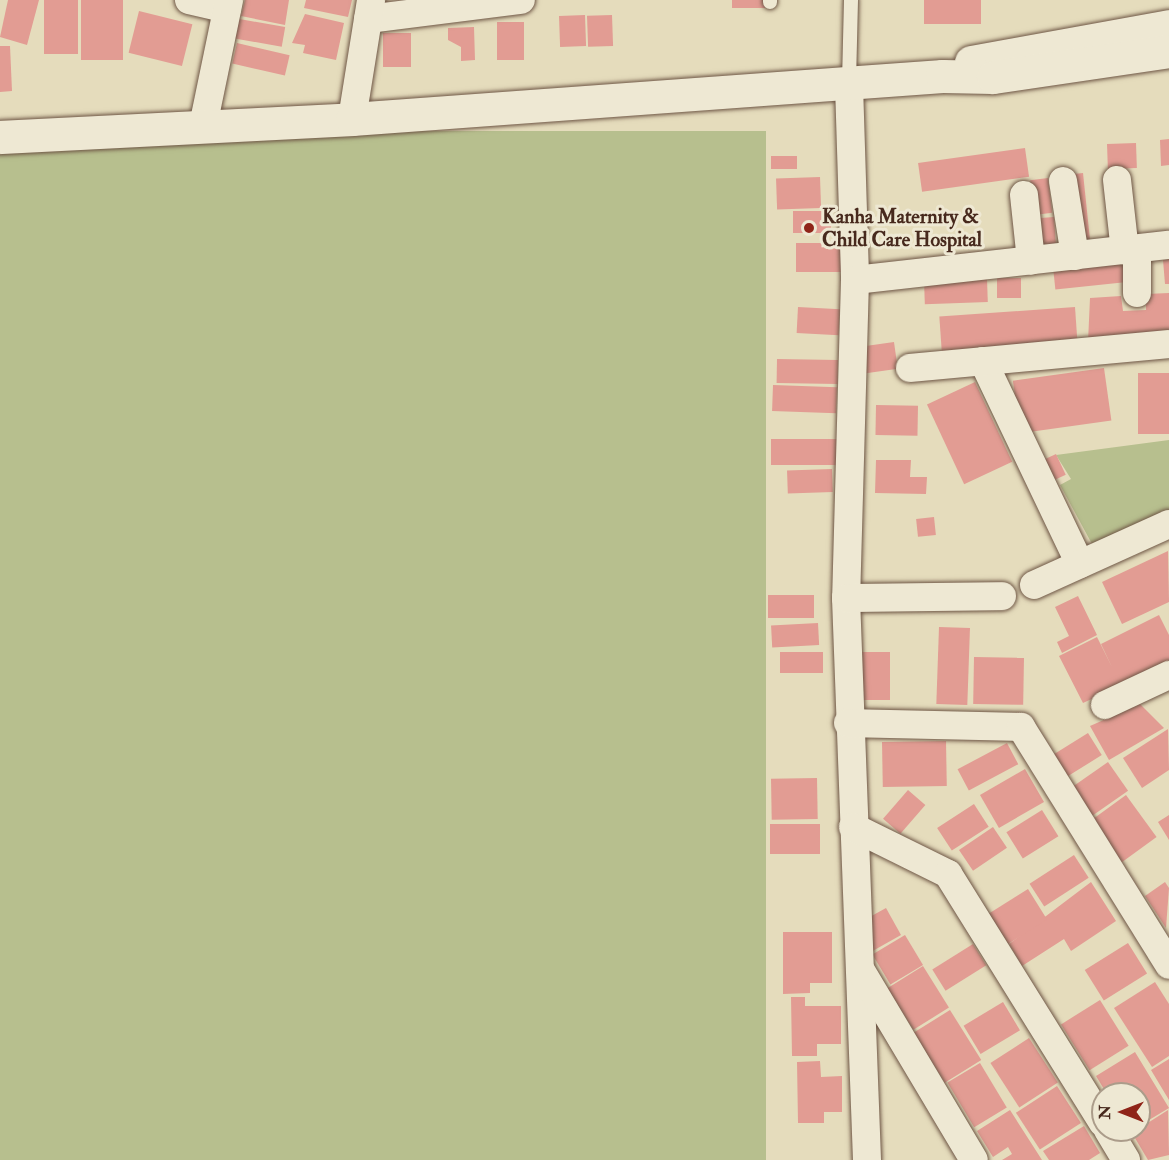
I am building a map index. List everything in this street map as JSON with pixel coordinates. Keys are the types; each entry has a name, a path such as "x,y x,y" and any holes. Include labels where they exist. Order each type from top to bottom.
{"street":[{"path":"189,0 228,5 203,126"},
{"path":"352,119 369,9 519,0"},
{"path":"942,76 989,54 1169,26"},
{"path":"0,137 352,119 849,85 942,76 993,77 1169,51"},
{"path":"849,85 855,280 846,598 848,723 867,1160"},
{"path":"1117,180 1137,293"},
{"path":"1063,181 1075,256"},
{"path":"1024,195 1031,261"},
{"path":"855,280 1169,245"},
{"path":"910,368 1169,344"},
{"path":"983,361 1080,564"},
{"path":"1034,585 1169,524"},
{"path":"846,598 1002,596"},
{"path":"1105,705 1169,675"},
{"path":"848,723 1022,727 1169,965"},
{"path":"854,827 948,874 1091,1104"},
{"path":"857,965 974,1160"},
{"path":"1115,1142 1126,1160"}],"lane":[{"path":"849,85 851,0"}],"green space":[{"path":"0,131 766,131 766,1160 0,1160"},
{"path":"1169,440 1169,525 1098,555 1060,485 1071,479 1056,455"}],"building":[{"path":"8,0 39,0 27,45 0,37"},
{"path":"44,0 78,0 78,54 44,54"},
{"path":"81,0 123,0 123,60 81,60"},
{"path":"245,0 289,0 285,25 241,16"},
{"path":"306,0 352,0 348,17 304,8"},
{"path":"732,0 765,0 765,8 732,8"},
{"path":"924,0 981,0 981,24 924,24"},
{"path":"139,11 192,24 182,66 129,53"},
{"path":"305,14 344,23 336,60 303,53 305,45 292,43"},
{"path":"585,15 586,46 560,47 559,16"},
{"path":"612,15 613,46 588,47 587,16"},
{"path":"234,18 285,27 282,47 231,38"},
{"path":"497,22 524,22 524,60 497,60"},
{"path":"474,27 475,60 461,61 461,47 448,40 448,28"},
{"path":"383,33 411,33 411,67 383,67"},
{"path":"237,43 290,55 285,76 232,63"},
{"path":"0,46 10,46 12,91 0,92"},
{"path":"1169,139 1169,165 1161,166 1160,140"},
{"path":"1136,143 1137,168 1108,169 1107,144"},
{"path":"1025,148 1029,177 922,192 918,163"},
{"path":"771,156 797,156 797,169 771,169"},
{"path":"1083,173 1090,241 1076,242 1069,174"},
{"path":"820,177 821,208 777,210 776,179"},
{"path":"1048,178 1052,213 1034,215 1030,180"},
{"path":"793,211 831,211 831,233 793,233"},
{"path":"1054,217 1056,246 1036,247 1034,218"},
{"path":"796,243 843,243 843,272 796,272"},
{"path":"1169,259 1169,284 1165,284 1163,260"},
{"path":"1125,263 1127,282 1055,289 1053,271"},
{"path":"997,278 1021,278 1021,298 997,298"},
{"path":"987,279 988,302 925,304 924,281"},
{"path":"1169,293 1169,336 1088,342 1090,298 1121,296 1123,311 1146,310 1146,294"},
{"path":"798,307 840,309 839,335 797,333"},
{"path":"1075,307 1078,349 942,358 939,316"},
{"path":"894,342 898,369 866,373 862,346"},
{"path":"777,359 838,360 838,384 777,383"},
{"path":"1104,368 1111,420 1020,433 1013,381"},
{"path":"1138,373 1169,373 1169,434 1138,434"},
{"path":"975,382 1012,462 964,484 927,404"},
{"path":"773,385 837,387 836,413 772,411"},
{"path":"876,405 918,406 917,436 875,435"},
{"path":"771,439 838,439 838,465 771,465"},
{"path":"1056,454 1066,475 1054,480 1044,459"},
{"path":"876,460 911,460 910,477 927,477 926,494 875,493"},
{"path":"832,469 833,492 788,494 787,471"},
{"path":"934,517 936,535 918,537 916,519"},
{"path":"1168,551 1169,602 1122,624 1102,582"},
{"path":"768,595 814,595 814,618 768,618"},
{"path":"1078,596 1097,635 1062,653 1057,642 1069,636 1055,607"},
{"path":"1159,615 1169,635 1169,663 1083,703 1059,656 1097,637 1112,667 1101,644"},
{"path":"818,623 819,645 772,647 771,625"},
{"path":"939,627 970,628 967,705 936,704"},
{"path":"780,652 823,652 823,673 780,673"},
{"path":"852,652 890,652 890,700 852,700"},
{"path":"974,657 1024,658 1023,705 973,704"},
{"path":"1140,704 1164,728 1109,760 1090,726"},
{"path":"1168,729 1169,770 1142,788 1123,758"},
{"path":"1088,733 1102,755 1064,778 1051,756"},
{"path":"946,741 947,786 883,787 882,742"},
{"path":"1007,743 1018,764 969,790 958,769"},
{"path":"1108,762 1128,791 1085,820 1065,792"},
{"path":"1025,769 1044,802 999,828 980,795"},
{"path":"817,778 818,819 772,820 771,779"},
{"path":"908,790 925,805 900,834 883,819"},
{"path":"1126,795 1157,837 1115,867 1085,825"},
{"path":"974,804 989,827 952,851 937,828"},
{"path":"1042,810 1058,836 1023,859 1006,832"},
{"path":"1169,815 1169,840 1158,822"},
{"path":"770,824 820,824 820,854 770,854"},
{"path":"993,827 1007,848 973,871 959,850"},
{"path":"1074,855 1089,878 1044,907 1030,884"},
{"path":"1091,882 1116,921 1071,951 1064,939 1022,966 1009,944"},
{"path":"1165,882 1169,888 1166,928 1145,896"},
{"path":"1028,889 1047,920 1008,944 989,913"},
{"path":"886,908 901,935 873,951 858,924"},
{"path":"783,932 832,932 832,983 810,983 810,993 783,994"},
{"path":"905,935 923,965 890,985 872,955"},
{"path":"1128,943 1147,974 1104,1001 1085,970"},
{"path":"973,944 986,965 946,991 932,969"},
{"path":"923,966 949,1008 913,1030 887,988"},
{"path":"1155,982 1169,1004 1169,1056 1152,1067 1114,1008"},
{"path":"791,997 805,997 805,1006 841,1006 841,1044 817,1044 817,1056 792,1056"},
{"path":"1100,1000 1129,1046 1090,1070 1061,1024"},
{"path":"1003,1002 1020,1030 981,1054 964,1026"},
{"path":"950,1010 981,1060 945,1083 914,1033"},
{"path":"1029,1038 1058,1082 1019,1108 990,1063"},
{"path":"1135,1052 1169,1108 1151,1119 1151,1082 1100,1082 1096,1076"},
{"path":"1169,1059 1169,1100 1151,1070"},
{"path":"820,1061 821,1077 842,1076 842,1112 824,1112 824,1123 798,1123 797,1062"},
{"path":"980,1063 1007,1108 974,1127 947,1083"},
{"path":"1057,1086 1081,1123 1040,1150 1016,1113"},
{"path":"1010,1110 1042,1160 1002,1160 1012,1154 1008,1147 993,1157 977,1131"},
{"path":"1168,1110 1169,1155 1148,1160 1137,1142 1151,1142 1151,1121"},
{"path":"1084,1126 1091,1142 1093,1142 1100,1153 1089,1160 1049,1160 1043,1151"}],"place":[{"name":"Kanha Maternity & Child Care Hospital","path":"809,228"}]}
